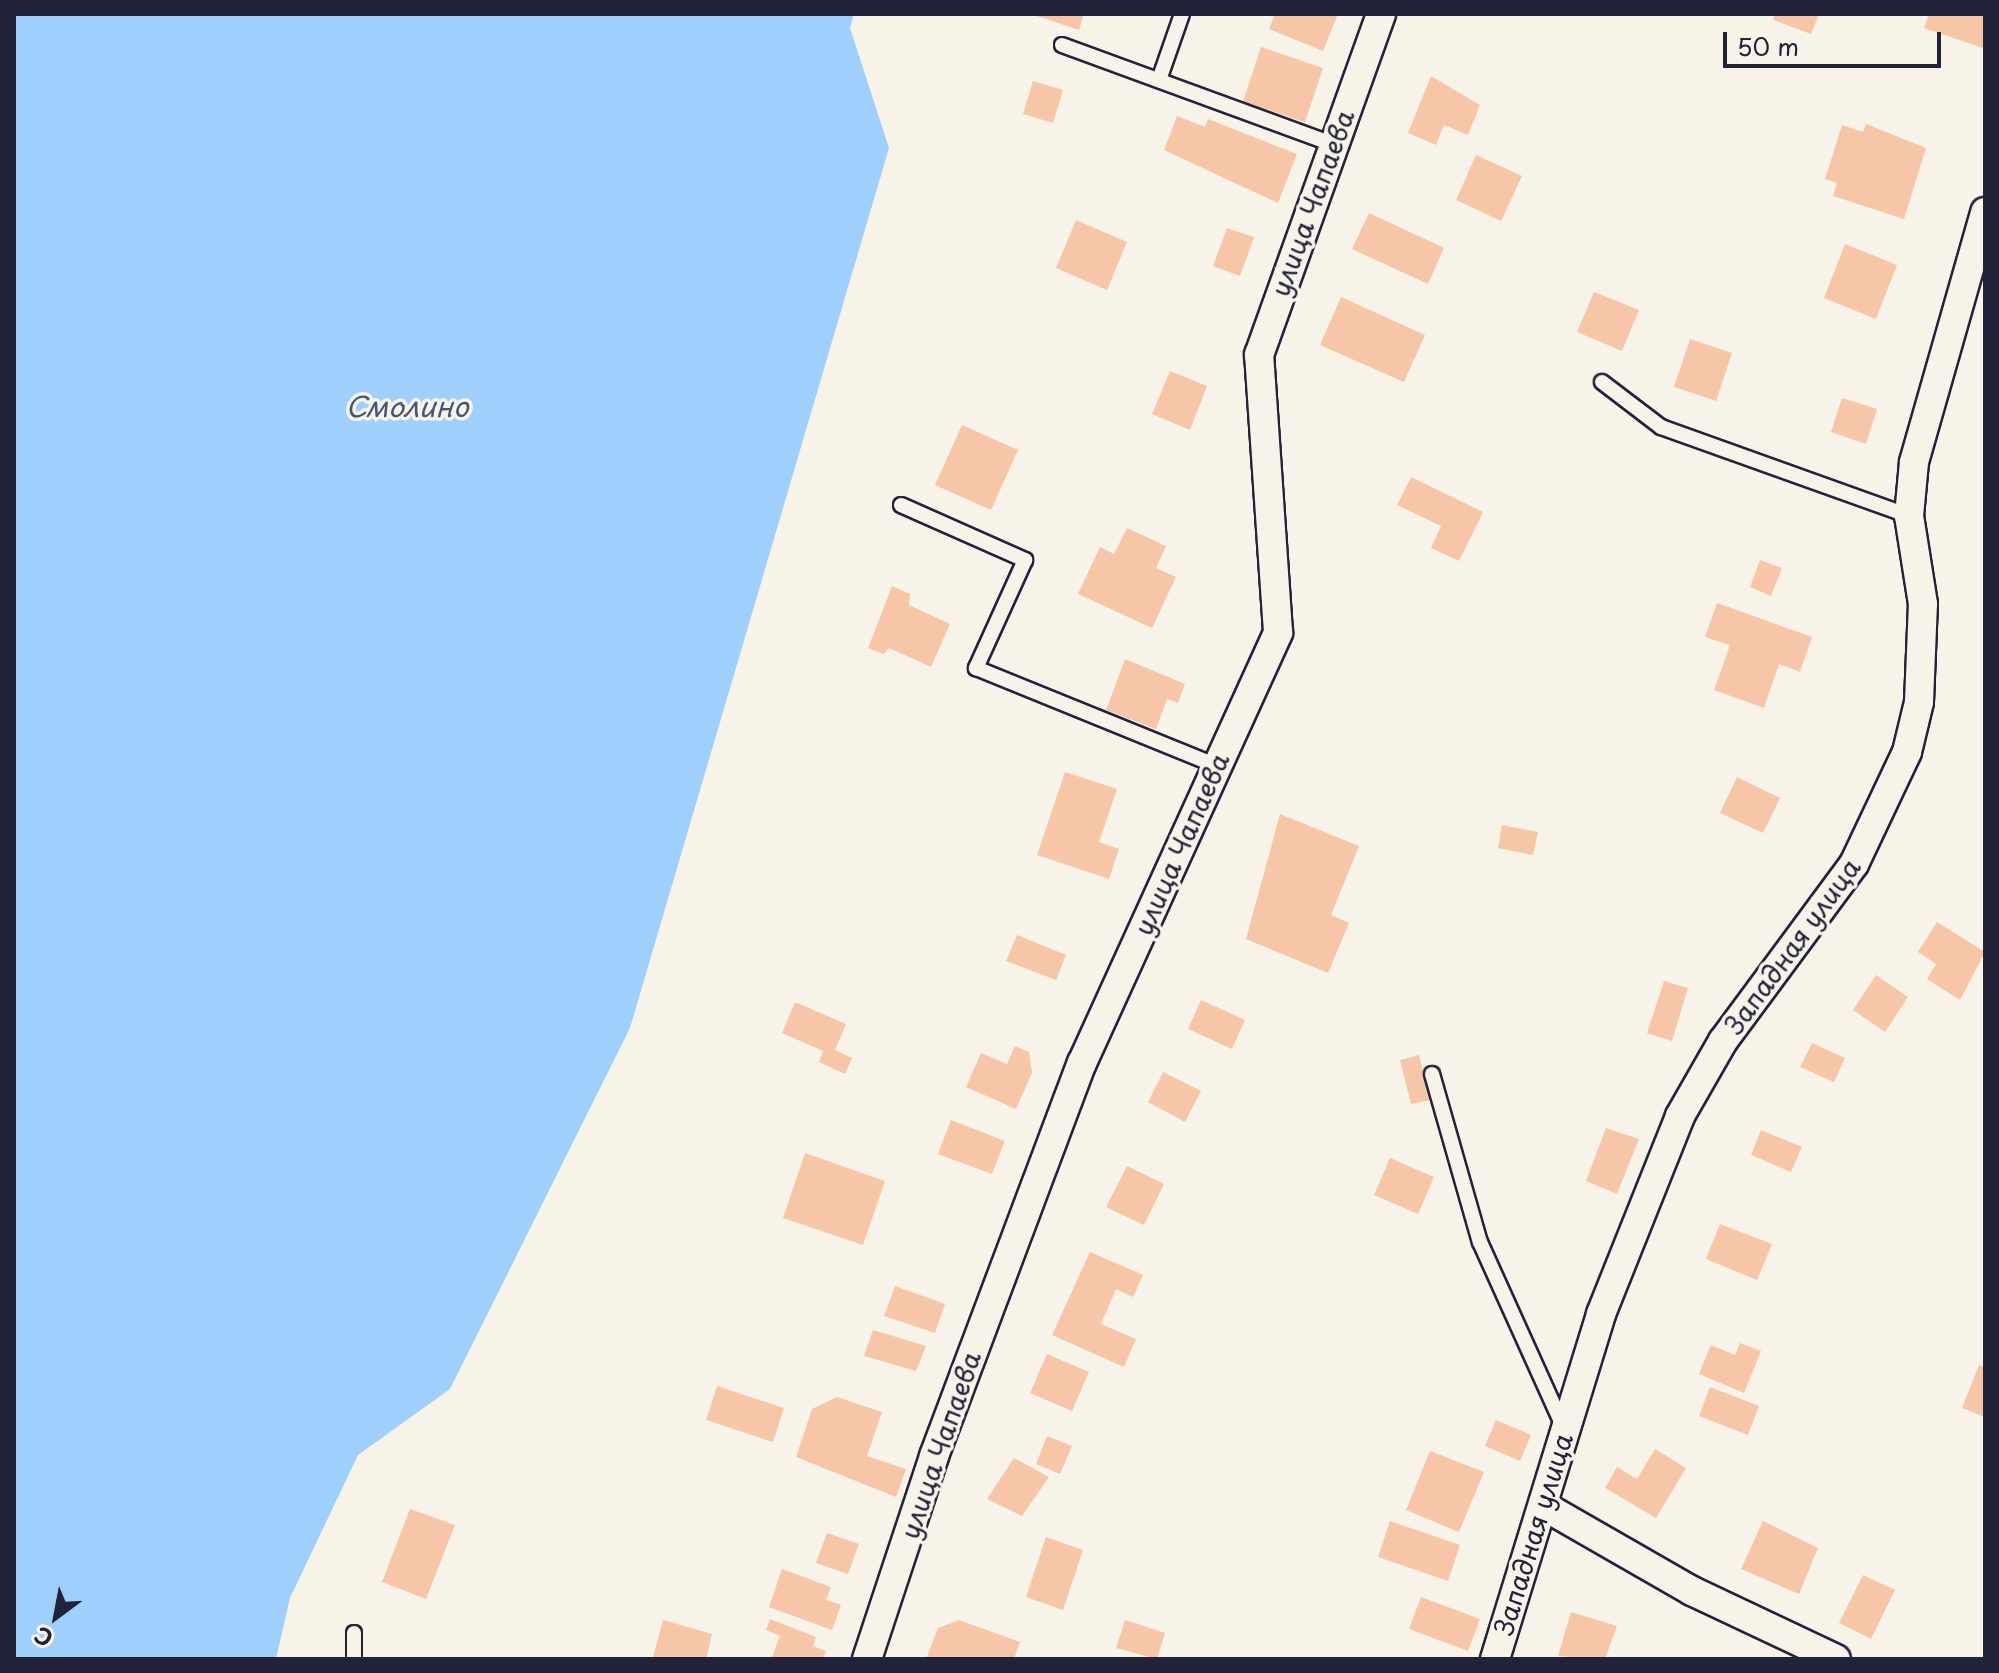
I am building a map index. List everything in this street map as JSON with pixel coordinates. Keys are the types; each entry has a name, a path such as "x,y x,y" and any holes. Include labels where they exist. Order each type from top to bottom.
{"street":[{"name":"улица Чапаева","path":"867,1659 934,1456 1082,1063 1278,632 1259,355 1381,14"},
{"name":"Западная улица","path":"1495,1659 1601,1314 1680,1116 1723,1041 1854,864 1898,777 1919,702 1923,604 1909,516 1914,462 1985,212"},
{"path":"1544,1506 1692,1591 1836,1659"}],"lane":[{"path":"1159,80 1182,14"},
{"path":"1062,45 1333,144"},
{"path":"1602,382 1661,427 1909,516"},
{"path":"901,505 1025,560 976,668 1217,766"},
{"path":"1432,1074 1480,1242 1565,1430"},
{"path":"354,1633 354,1659"}],"water":[{"name":"Смолино","path":"14,14 854,14 850,28 889,148 630,1028 450,1389 358,1455 290,1598 276,1659 14,1659"}],"building":[{"path":"1031,14 1084,14 1079,30"},
{"path":"1275,14 1338,14 1323,51 1269,29"},
{"path":"1775,14 1819,14 1811,34 1773,20"},
{"path":"1929,14 1985,14 1983,48 1924,28"},
{"path":"1261,47 1323,68 1305,122 1243,102"},
{"path":"1431,76 1480,105 1468,135 1444,125 1436,145 1408,133"},
{"path":"1033,81 1063,90 1053,123 1023,114"},
{"path":"1177,116 1205,127 1208,119 1297,154 1278,203 1164,150"},
{"path":"1866,124 1926,148 1904,219 1833,196 1837,183 1825,179 1842,125 1863,132"},
{"path":"1476,155 1522,176 1501,221 1456,200"},
{"path":"1369,213 1444,248 1428,284 1352,249"},
{"path":"1076,220 1127,242 1107,290 1056,268"},
{"path":"1227,228 1254,237 1240,276 1213,266"},
{"path":"1845,244 1897,265 1876,319 1824,298"},
{"path":"1594,292 1639,310 1622,351 1577,332"},
{"path":"1341,297 1425,335 1404,382 1320,345"},
{"path":"1690,339 1732,353 1716,401 1674,387"},
{"path":"1170,371 1207,386 1190,430 1152,414"},
{"path":"1842,398 1877,409 1866,444 1831,432"},
{"path":"962,425 1018,450 991,510 935,485"},
{"path":"1411,477 1483,512 1459,561 1431,548 1441,526 1397,505"},
{"path":"1127,528 1166,546 1156,568 1176,577 1152,628 1078,594 1100,547 1114,554"},
{"path":"1760,560 1782,568 1771,596 1750,587"},
{"path":"892,586 910,594 909,605 950,624 931,667 889,648 884,654 868,648"},
{"path":"1717,603 1812,637 1800,672 1779,664 1764,708 1714,690 1730,645 1705,637"},
{"path":"1125,659 1185,684 1178,703 1167,699 1156,729 1106,710"},
{"path":"1065,772 1117,789 1099,842 1119,849 1109,879 1037,855"},
{"path":"1737,777 1780,798 1763,833 1720,813"},
{"path":"1280,814 1359,846 1331,915 1349,923 1328,973 1246,939"},
{"path":"1502,825 1538,832 1533,855 1498,848"},
{"path":"1937,922 1985,952 1960,1000 1927,979 1936,964 1918,952"},
{"path":"1017,935 1066,955 1056,980 1006,961"},
{"path":"1876,975 1908,997 1885,1032 1853,1010"},
{"path":"1664,981 1688,988 1672,1041 1647,1033"},
{"path":"1201,1000 1245,1020 1232,1049 1188,1029"},
{"path":"795,1002 846,1024 835,1050 852,1058 845,1074 819,1062 823,1051 782,1033"},
{"path":"1812,1043 1845,1058 1834,1082 1800,1067"},
{"path":"1015,1046 1029,1052 1032,1073 1016,1109 966,1087 981,1053 1007,1064"},
{"path":"1419,1055 1430,1100 1411,1104 1400,1060"},
{"path":"1163,1072 1201,1091 1185,1122 1148,1102"},
{"path":"951,1120 1005,1141 992,1174 938,1154"},
{"path":"1606,1128 1639,1139 1617,1194 1586,1181"},
{"path":"1761,1130 1802,1147 1791,1172 1751,1155"},
{"path":"805,1153 885,1181 863,1245 783,1218"},
{"path":"1390,1158 1434,1177 1418,1214 1374,1195"},
{"path":"1127,1166 1164,1184 1144,1225 1106,1207"},
{"path":"1720,1224 1772,1244 1757,1280 1706,1259"},
{"path":"1090,1252 1143,1275 1133,1297 1116,1289 1101,1324 1136,1339 1124,1367 1052,1335"},
{"path":"895,1286 945,1304 935,1333 884,1316"},
{"path":"873,1330 926,1346 916,1371 864,1356"},
{"path":"1740,1343 1761,1351 1744,1393 1699,1374 1711,1345 1735,1355"},
{"path":"1047,1354 1089,1372 1072,1411 1030,1393"},
{"path":"1979,1365 1985,1367 1985,1417 1962,1408"},
{"path":"717,1386 784,1408 773,1442 706,1420"},
{"path":"1710,1387 1759,1406 1748,1435 1699,1416"},
{"path":"837,1397 882,1412 867,1456 906,1469 896,1497 796,1457 812,1409"},
{"path":"1496,1420 1531,1435 1520,1461 1485,1446"},
{"path":"1047,1436 1072,1446 1060,1474 1036,1464"},
{"path":"1655,1449 1686,1468 1656,1518 1605,1488 1617,1467 1637,1479"},
{"path":"1430,1451 1484,1472 1459,1532 1406,1510"},
{"path":"1014,1458 1049,1477 1022,1516 987,1499"},
{"path":"410,1509 455,1525 426,1599 382,1582"},
{"path":"1390,1521 1460,1545 1448,1581 1378,1557"},
{"path":"1763,1521 1818,1548 1799,1594 1741,1569"},
{"path":"827,1533 859,1544 848,1574 816,1563"},
{"path":"1046,1537 1083,1550 1063,1610 1026,1597"},
{"path":"782,1569 831,1587 826,1600 841,1605 832,1630 769,1607"},
{"path":"1863,1575 1895,1590 1871,1639 1839,1623"},
{"path":"1421,1597 1480,1619 1468,1651 1409,1629"},
{"path":"1571,1612 1617,1626 1605,1659 1558,1656"},
{"path":"770,1619 816,1637 813,1646 826,1651 823,1659 771,1659 780,1636 766,1630"},
{"path":"663,1620 712,1634 706,1659 653,1657"},
{"path":"959,1620 1020,1642 1014,1659 926,1659 938,1628"},
{"path":"1125,1620 1165,1633 1157,1659 1116,1648"}]}
